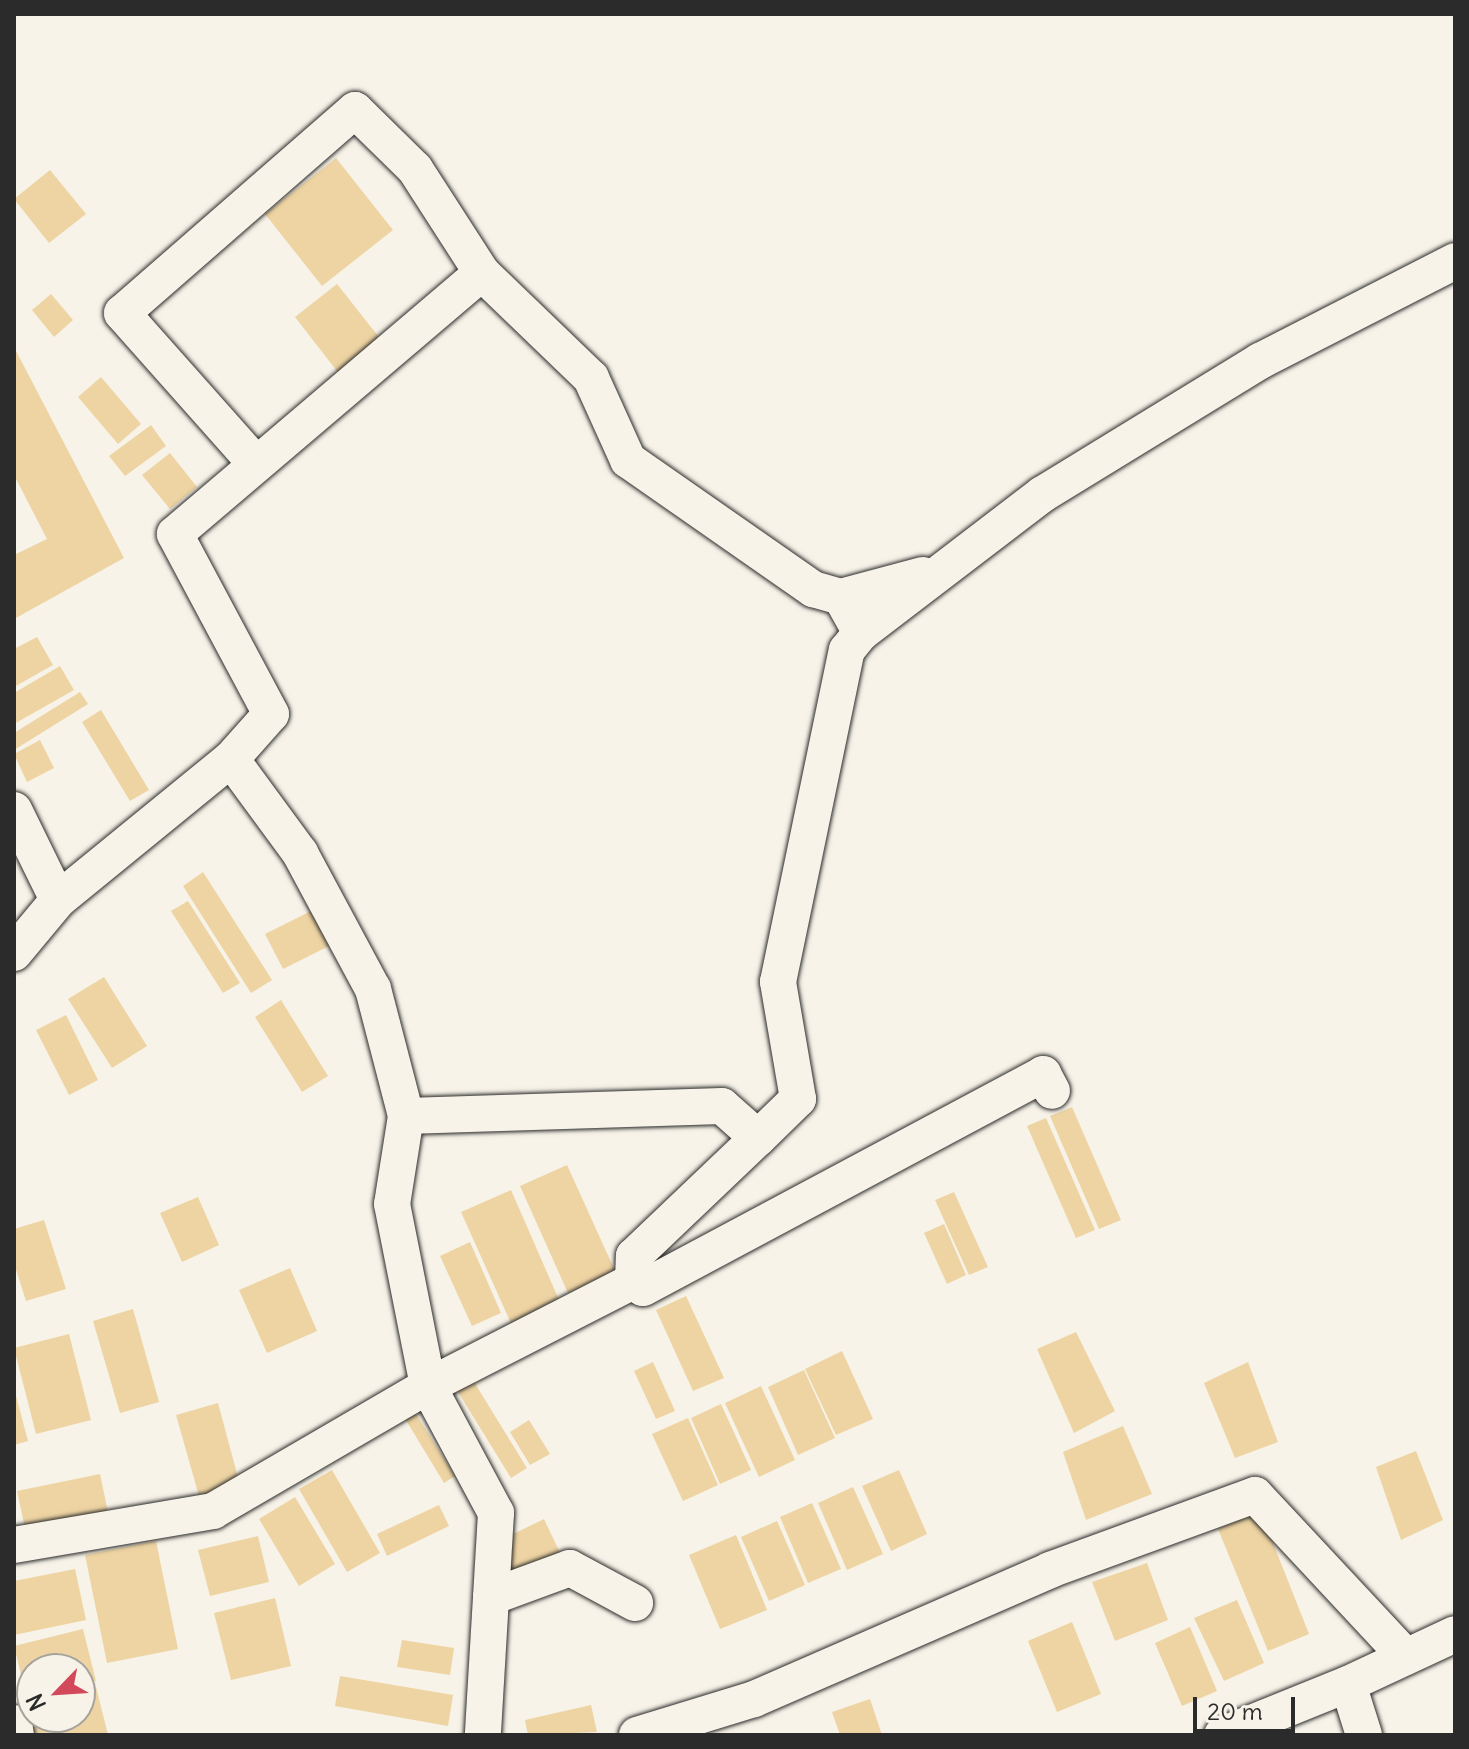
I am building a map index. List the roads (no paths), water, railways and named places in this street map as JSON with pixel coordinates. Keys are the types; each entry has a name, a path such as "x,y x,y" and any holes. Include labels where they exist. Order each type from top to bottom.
{"street":[{"path":"256,464 122,313 355,110 415,169 482,273 591,378 628,460 813,589 841,597 933,573"},
{"path":"633,1281 634,1256 798,1099 778,982 847,650 861,633 933,573 1043,494 1260,361 1455,261"},
{"path":"14,953 58,900 231,759 271,714 175,534 482,273"},
{"path":"841,597 861,633"},
{"path":"231,759 300,853 373,989 406,1116 392,1204 428,1386 496,1513 483,1735"},
{"path":"14,810 58,900"},
{"path":"633,1281 643,1288 1043,1074 1052,1091"},
{"path":"406,1116 722,1106 758,1138"},
{"path":"14,1545 213,1511 428,1386 633,1281"},
{"path":"637,1735 754,1699 1050,1570 1255,1495 1406,1657"},
{"path":"491,1597 570,1568 635,1603"},
{"path":"1222,1735 1348,1684 1455,1634"},
{"path":"1348,1684 1364,1735"},
{"path":"14,1723 16,1735"}]}
